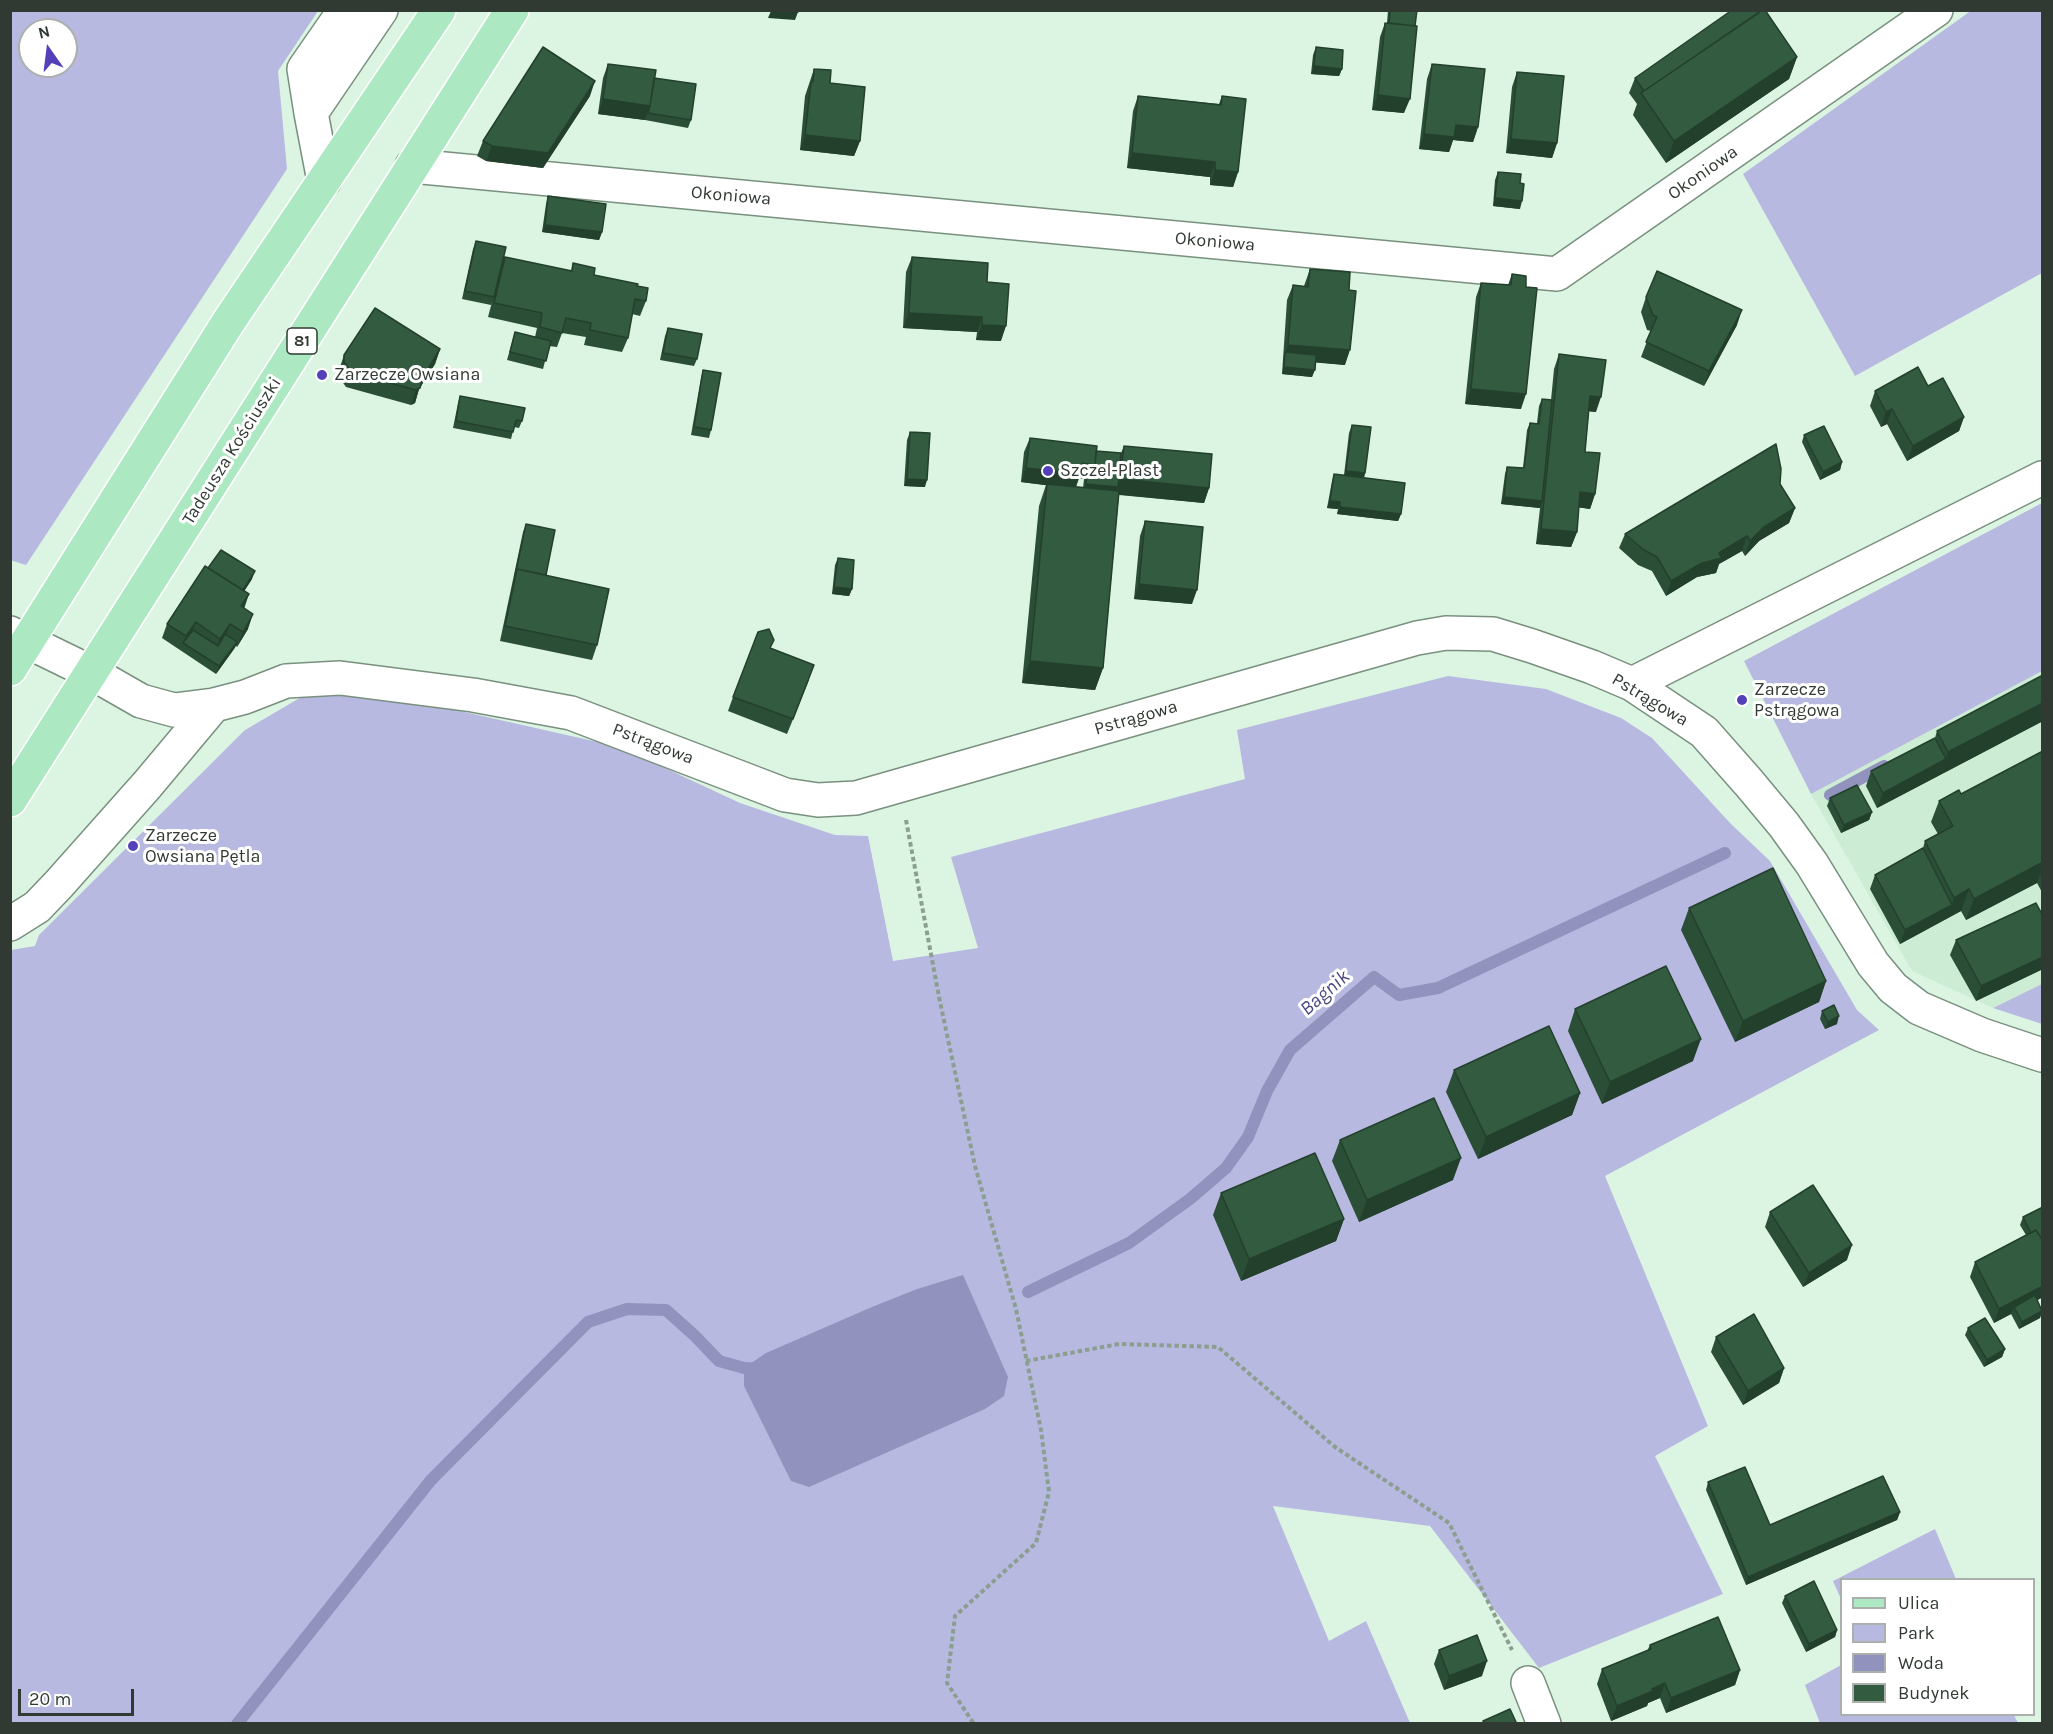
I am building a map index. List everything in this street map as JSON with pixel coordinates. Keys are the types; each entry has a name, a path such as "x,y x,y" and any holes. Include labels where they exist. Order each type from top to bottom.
{"main road":[{"path":"10,669 20,636 439,10"},
{"name":"Tadeusza Kościuszki","path":"10,800 512,10"}],"street":[{"path":"324,181 304,69 345,10"},
{"path":"311,113 381,10"},
{"name":"Okoniowa","path":"412,166 1557,274 1936,10"},
{"path":"1632,684 2043,478"},
{"name":"Pstrągowa","path":"20,636 141,701 174,710 214,705 245,697 286,681 340,678 388,683 473,695 571,713 785,795 818,800 856,798 1417,638 1446,633 1492,634 1582,664 1632,684 1704,732 1784,825 1812,864 1873,964 1893,988 1919,1008 1982,1035 2043,1055"},
{"path":"10,924 37,907 59,884 214,705"},
{"path":"1528,1683 1544,1724"}],"path":[{"path":"898,786 939,997 973,1155 1016,1309 1041,1430 1049,1492 1036,1543 955,1616 947,1683 974,1724"},
{"path":"1026,1361 1119,1344 1218,1347 1335,1447 1449,1523 1528,1683"}],"shaded area":[{"path":"2042,671 2042,984 1993,1008 1912,971 1811,794"}],"green space":[{"path":"11,10 318,11 278,71 287,169 26,565 10,560"},
{"path":"1972,10 2042,11 2042,273 1855,376 1743,174"},
{"path":"2042,503 2042,671 1811,794 1744,661"},
{"path":"1448,676 1546,689 1621,718 1652,738 1730,823 1770,861 1857,1010 1879,1030 1605,1176 1708,1426 1655,1456 1723,1594 1539,1668 1430,1526 1273,1506 1329,1641 1366,1621 1410,1723 11,1724 11,950 35,946 39,935 245,730 310,692 389,695 620,747 740,803 835,835 868,836 893,961 978,948 951,857 1245,779 1237,730"},
{"path":"2042,984 2042,1024 1993,1008"},
{"path":"1935,1529 1956,1578 1840,1578 1840,1597 1833,1581"},
{"path":"1840,1666 1840,1716 2014,1716 2018,1723 1820,1723 1805,1685"}],"water":[{"path":"963,1275 1008,1377 1004,1396 985,1409 809,1487 791,1481 744,1386 744,1368 766,1353 872,1307 917,1289"}],"building":[{"path":"771,10 798,10 798,12"},
{"path":"1390,10 1417,10 1415,26 1389,23"},
{"path":"1732,10 1758,10 1759,13 1644,91 1635,78"},
{"path":"1765,10 1797,57 1674,141 1641,93"},
{"path":"1385,23 1417,26 1410,99 1378,95"},
{"path":"543,47 595,81 548,153 492,146 483,141"},
{"path":"1316,47 1343,50 1342,69 1314,66"},
{"path":"608,64 656,70 650,106 603,99"},
{"path":"1432,64 1485,69 1478,127 1456,125 1454,137 1424,134"},
{"path":"814,69 831,70 830,83 865,87 860,141 805,135"},
{"path":"1517,72 1564,76 1557,143 1511,139"},
{"path":"654,78 696,84 691,120 648,113"},
{"path":"1138,96 1221,105 1222,96 1246,99 1238,172 1215,170 1215,162 1132,153"},
{"path":"1498,172 1521,174 1520,183 1524,184 1522,201 1495,198"},
{"path":"548,196 606,204 602,232 545,225"},
{"path":"476,241 506,247 494,297 465,291"},
{"path":"505,257 572,271 573,263 595,268 594,275 648,288 646,301 635,299 628,338 590,330 591,323 566,318 562,333 540,327 542,313 494,303"},
{"path":"912,257 988,263 987,282 1009,284 1006,326 982,325 982,317 909,313"},
{"path":"1310,269 1350,272 1349,290 1356,291 1350,350 1288,345 1293,285 1308,287"},
{"path":"1657,271 1742,310 1709,371 1646,342 1657,317 1653,315 1646,297"},
{"path":"1512,274 1526,276 1526,287 1537,288 1526,394 1471,389 1481,283 1511,285"},
{"path":"375,308 440,349 423,377 420,388 416,390 352,373 344,362 344,355"},
{"path":"668,328 702,334 697,359 663,353"},
{"path":"515,332 551,341 546,361 510,352"},
{"path":"1285,352 1316,355 1315,370 1284,367"},
{"path":"1559,354 1606,360 1601,397 1590,396 1585,452 1600,453 1595,494 1580,492 1577,532 1541,529"},
{"path":"1918,367 1928,386 1943,378 1964,417 1913,446 1892,409 1886,412 1875,391"},
{"path":"703,370 721,373 711,430 694,427"},
{"path":"460,396 525,408 522,421 516,420 513,432 456,421"},
{"path":"1542,399 1552,400 1542,501 1504,497 1507,467 1524,468 1530,423 1539,424"},
{"path":"1352,425 1371,427 1365,473 1346,471"},
{"path":"1824,426 1842,462 1823,472 1804,435"},
{"path":"910,432 930,433 927,480 907,479"},
{"path":"1030,438 1097,446 1095,465 1082,463 1081,474 1026,468"},
{"path":"1776,444 1781,469 1780,484 1795,508 1764,527 1750,541 1747,536 1719,553 1722,558 1702,563 1671,581 1657,557 1644,550 1625,534"},
{"path":"1124,446 1212,454 1209,488 1120,479"},
{"path":"1096,451 1121,453 1118,487 1086,484 1087,471 1092,472 1095,465"},
{"path":"1334,474 1405,483 1401,514 1340,507 1340,502 1330,501"},
{"path":"1047,484 1119,491 1103,668 1030,661"},
{"path":"1145,521 1203,527 1197,590 1139,584"},
{"path":"526,524 555,530 546,575 517,569 515,576"},
{"path":"221,550 255,571 243,590 208,568"},
{"path":"838,558 854,560 852,589 834,587"},
{"path":"205,566 249,594 241,606 253,614 243,632 230,624 220,639 196,622 186,636 167,624"},
{"path":"517,569 609,589 597,645 505,626"},
{"path":"769,629 774,640 770,648 814,665 793,719 733,697 758,632"},
{"path":"193,630 218,646 225,634 237,642 219,666 183,643"},
{"path":"2043,675 2043,703 1948,752 1937,731"},
{"path":"1935,738 1946,759 1883,793 1871,771"},
{"path":"2043,751 2043,862 1974,899 1969,889 1954,898 1925,841 1953,826 1939,801 1959,790 1961,794"},
{"path":"1857,785 1872,812 1844,825 1830,798"},
{"path":"1923,848 1952,905 1905,930 1875,875"},
{"path":"1773,868 1826,981 1743,1021 1689,908"},
{"path":"2036,903 2043,916 2043,957 1981,986 1956,940"},
{"path":"1666,966 1701,1039 1610,1082 1575,1009"},
{"path":"1834,1005 1839,1016 1828,1022 1822,1011"},
{"path":"1549,1026 1580,1093 1486,1137 1454,1070"},
{"path":"1434,1098 1461,1158 1367,1200 1340,1140"},
{"path":"1315,1153 1344,1219 1249,1259 1221,1193"},
{"path":"1813,1185 1852,1245 1809,1273 1770,1212"},
{"path":"2043,1207 2043,1241 2036,1230 2031,1233 2023,1217"},
{"path":"2036,1230 2043,1241 2043,1286 1999,1309 1975,1262"},
{"path":"2035,1295 2042,1311 2022,1322 2014,1307"},
{"path":"1754,1314 1784,1368 1748,1391 1716,1337"},
{"path":"1985,1318 2005,1349 1987,1360 1968,1328"},
{"path":"1745,1467 1770,1525 1883,1476 1900,1512 1748,1577 1708,1482"},
{"path":"1814,1581 1837,1630 1809,1644 1785,1596"},
{"path":"1718,1617 1740,1670 1671,1698 1665,1683 1652,1689 1653,1691 1617,1706 1602,1669 1651,1649 1650,1645"},
{"path":"1477,1635 1487,1661 1449,1676 1439,1650"},
{"path":"1510,1709 1517,1724 1484,1724 1483,1721"}],"waterway":[{"name":"Bagnik","path":"1830,795 1884,766"},
{"name":"Bagnik","path":"1028,1292 1129,1243 1190,1199 1226,1168 1248,1137 1267,1091 1290,1050 1374,977 1399,995 1438,988 1725,853"},
{"path":"237,1724 431,1480 588,1322 627,1309 666,1310 719,1361 744,1368 761,1369"}],"place":[{"name":"Zarzecze Owsiana","path":"322,375"},
{"name":"Szczel-Plast","path":"1048,471"},
{"name":"Zarzecze Pstrągowa","path":"1742,700"},
{"name":"Zarzecze Owsiana Pętla","path":"133,846"}]}
